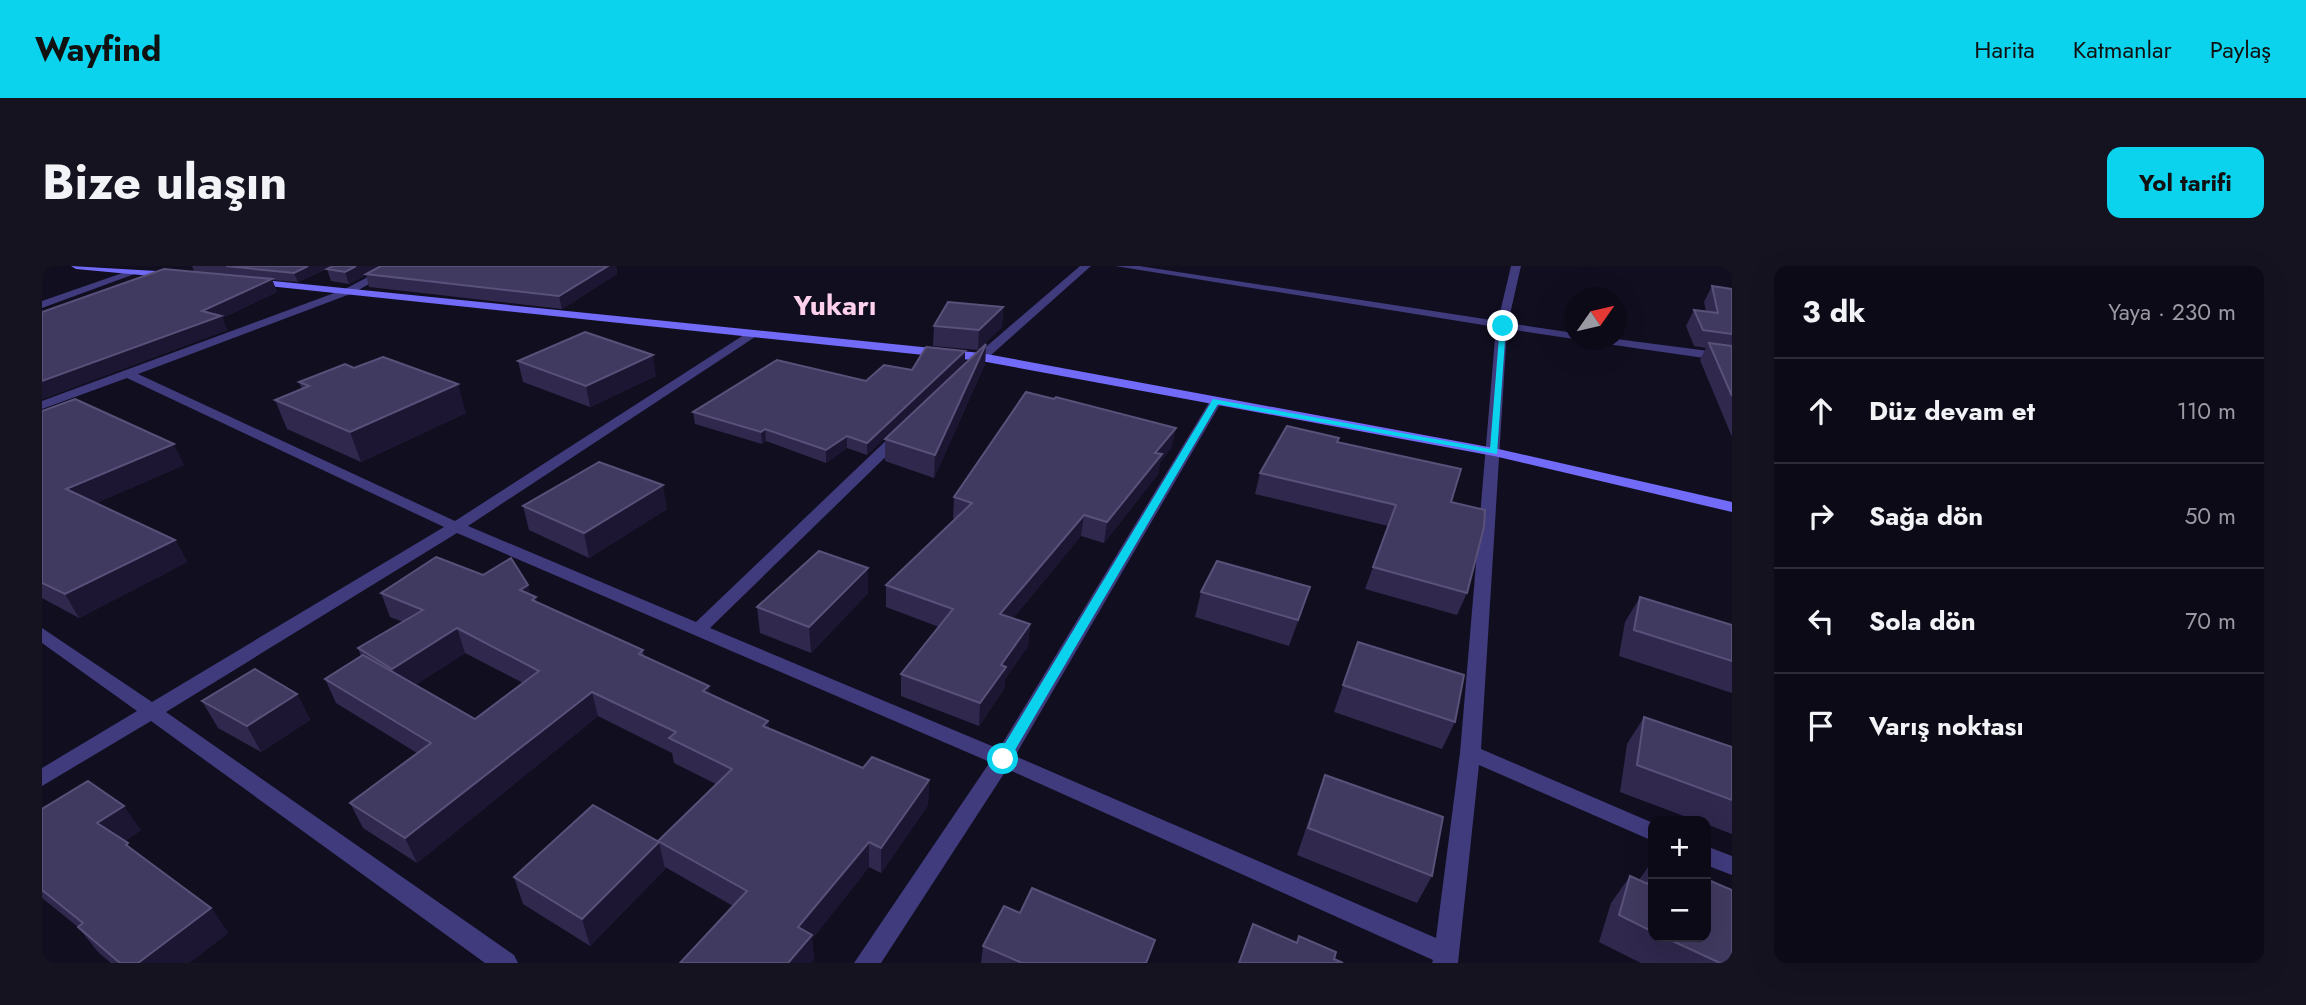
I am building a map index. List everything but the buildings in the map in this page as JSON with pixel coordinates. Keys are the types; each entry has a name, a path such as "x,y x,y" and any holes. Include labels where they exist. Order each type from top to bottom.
{"street":[{"path":"76,266 189,276"},
{"path":"42,405 349,292 396,266"},
{"path":"961,376 1086,266"},
{"path":"1120,266 1564,335"},
{"path":"1210,281 1224,266"},
{"path":"129,374 456,527 1003,759 1446,959 1469,753 1503,326 1516,266"},
{"path":"42,305 135,272"},
{"path":"242,282 981,357 1494,452 1732,507"},
{"path":"42,778 456,527 754,333"},
{"path":"1627,344 1732,358"},
{"path":"867,963 1003,759 1216,401"},
{"path":"698,631 913,423"},
{"path":"42,634 505,963"},
{"path":"1469,753 1648,830"},
{"path":"1711,857 1732,866"}],"district":[{"name":"Yukarı","path":"835,305"}],"route":[{"path":"1003,759 1216,401 1494,452 1503,326"}]}
